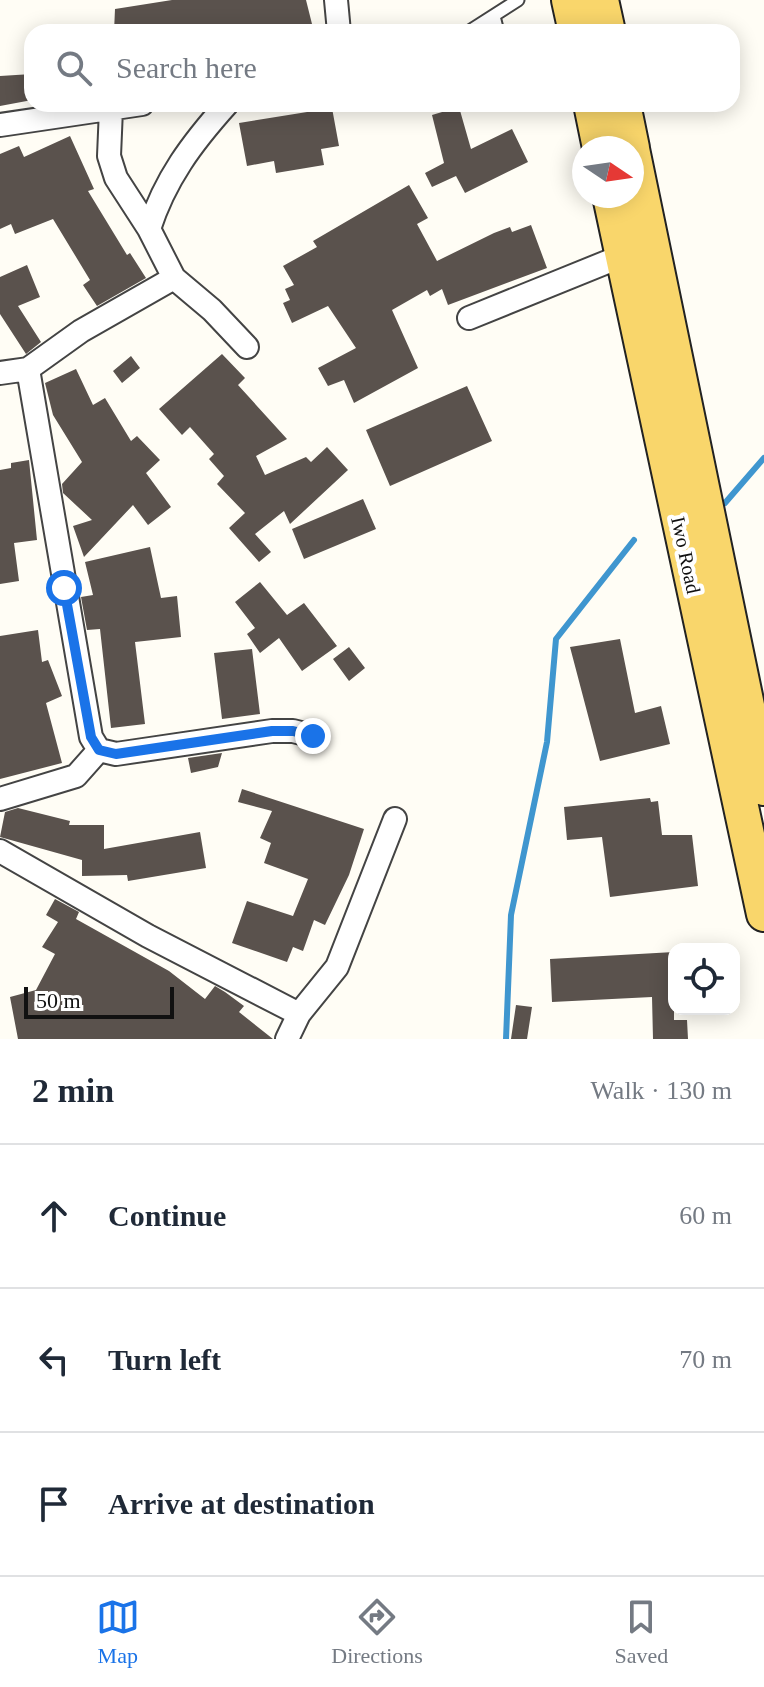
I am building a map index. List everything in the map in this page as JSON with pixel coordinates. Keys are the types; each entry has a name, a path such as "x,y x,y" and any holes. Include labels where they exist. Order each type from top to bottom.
{"main road":[{"path":"569,0 574,24"},
{"path":"601,0 606,24"},
{"path":"593,112 598,136"},
{"name":"Iwo Road","path":"625,112 629,136"},
{"name":"Iwo Road","path":"644,207 764,788"},
{"name":"Iwo Road","path":"612,208 764,914"}],"street":[{"path":"336,0 338,24"},
{"path":"0,125 90,112"},
{"path":"111,112 109,156 116,178 149,229 174,278 212,310 247,347"},
{"path":"149,229 174,170 189,146 220,112"},
{"path":"469,318 622,256"},
{"path":"0,373 28,369 81,331 174,278"},
{"path":"28,369 91,737 99,750 116,754 272,731 293,731 313,736"},
{"path":"0,799 76,776 99,750"},
{"path":"287,1039 299,1014 337,967 395,819"},
{"path":"0,851 148,936 299,1014"}],"lane":[{"path":"481,24 518,0"},
{"path":"494,16 496,24"}],"building":[{"path":"172,0 306,0 312,24 114,24 115,9"},
{"path":"24,74 24,102 0,106 0,76"},
{"path":"307,112 333,112 339,146 321,149 324,165 276,173 274,161 247,166 239,123"},
{"path":"460,112 471,149 512,129 528,162 465,193 456,176 432,187 425,173 444,163 432,115"},
{"path":"70,136 94,189 88,191 127,255 130,253 146,278 97,306 83,285 90,280 53,219 15,234 11,224 0,229 0,154 19,146 24,157"},
{"path":"409,185 428,218 417,224 437,261 494,233 510,227 512,232 531,225 547,268 448,305 442,289 430,296 427,290 392,310 418,368 354,403 344,380 328,386 318,368 356,348 328,306 292,323 283,303 290,300 285,289 294,285 283,266 317,247 313,241"},
{"path":"27,265 40,297 18,306 41,342 26,354 0,314 0,277"},
{"path":"222,354 245,378 238,385 287,439 256,456 265,475 306,457 311,462 327,447 348,470 290,524 284,511 255,534 271,552 259,562 229,528 245,513 217,484 224,476 209,459 214,454 190,427 182,435 159,409"},
{"path":"131,356 140,368 122,383 113,371"},
{"path":"76,369 93,405 105,398 131,441 137,436 160,460 146,473 171,507 148,525 133,505 84,557 73,526 92,520 63,493 62,484 82,462 53,415 45,383"},
{"path":"467,386 492,441 390,486 366,430"},
{"path":"29,460 37,540 14,543 19,581 0,584 0,470 11,468 11,463"},
{"path":"363,499 376,529 304,559 292,529"},
{"path":"150,547 161,598 177,596 181,637 135,642 145,724 111,728 100,629 87,630 81,597 93,595 85,562"},
{"path":"260,582 287,615 304,603 337,646 302,671 279,638 260,653 247,634 255,628 235,602"},
{"path":"38,630 42,662 48,660 62,696 46,703 62,763 0,779 0,636"},
{"path":"620,639 635,713 661,706 670,744 600,761 570,647"},
{"path":"349,647 365,668 349,681 333,659"},
{"path":"252,649 260,714 222,719 214,653"},
{"path":"222,753 218,767 191,773 188,758"},
{"path":"242,789 364,829 349,875 325,925 314,920 303,951 293,947 287,962 232,943 247,901 293,916 308,879 264,863 271,843 260,838 272,811 238,802"},
{"path":"650,798 651,802 658,801 662,835 692,835 698,886 610,897 602,837 567,840 564,807"},
{"path":"18,808 70,821 69,825 104,825 104,849 200,832 206,868 128,881 127,875 82,876 82,860 0,837 5,812"},
{"path":"55,899 79,912 76,919 169,971 205,999 215,986 225,992 244,1006 239,1012 273,1039 18,1039 10,997 36,990 55,954 42,947 58,922 46,915"},
{"path":"668,952 668,1015 674,1015 674,1020 687,1020 688,1039 653,1039 652,997 552,1002 550,959"},
{"path":"516,1005 532,1007 527,1039 511,1039"}],"waterway":[{"path":"725,503 764,458"},
{"path":"506,1039 511,915 547,742 556,639 634,540"}],"route":[{"path":"64,588 91,737 99,750 116,754 272,731 293,731 313,736"}]}
